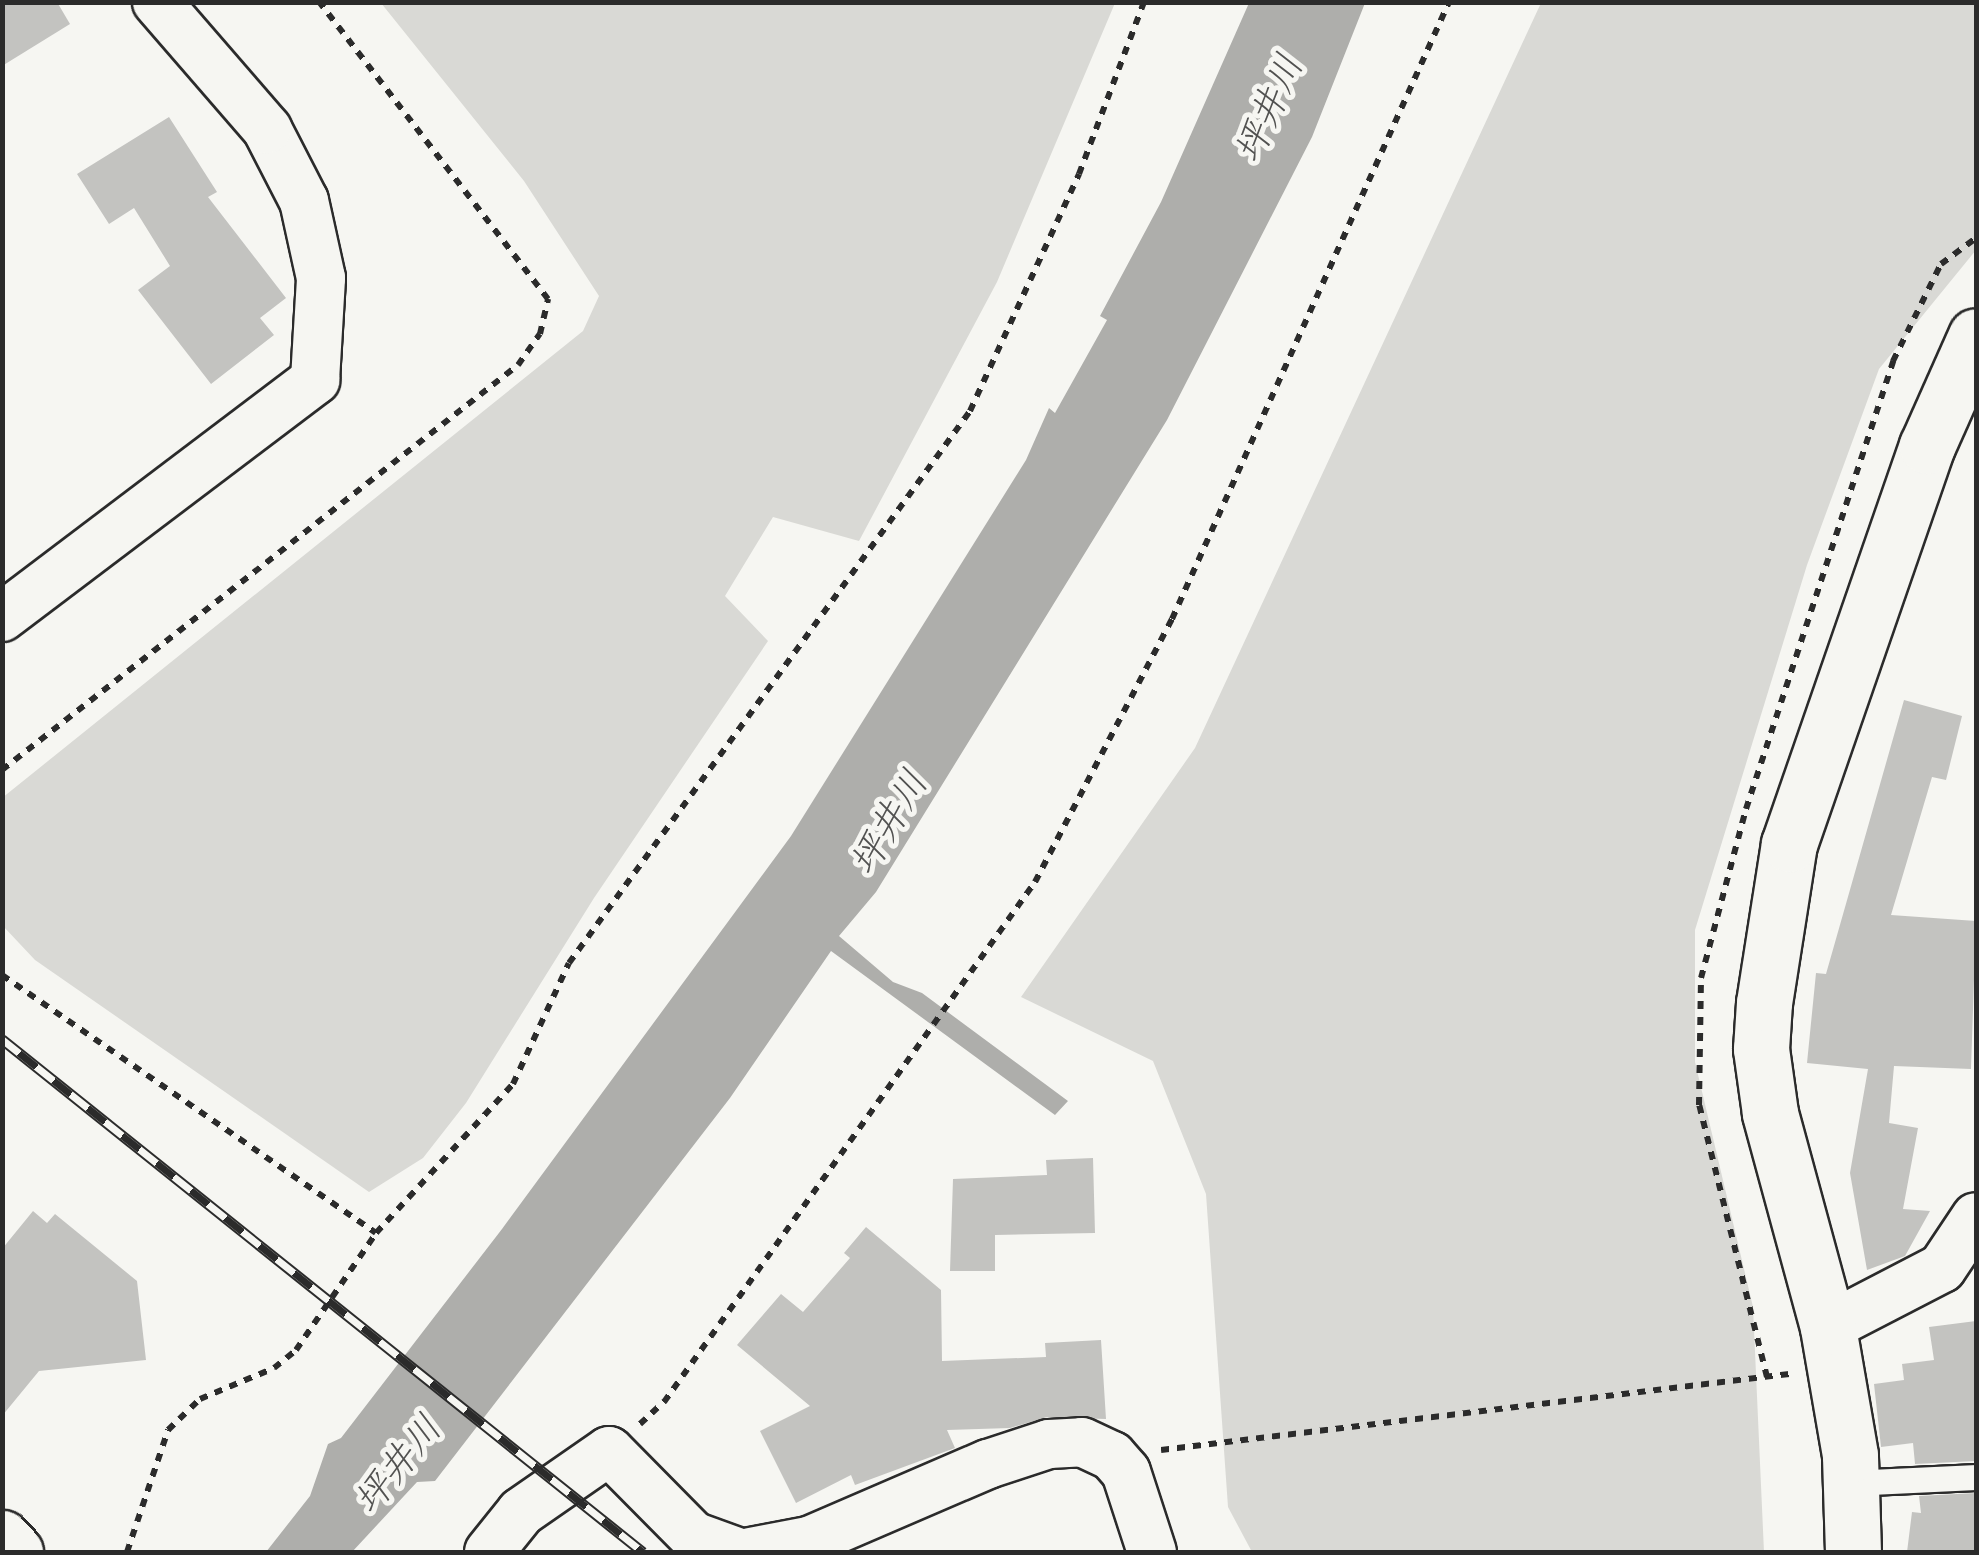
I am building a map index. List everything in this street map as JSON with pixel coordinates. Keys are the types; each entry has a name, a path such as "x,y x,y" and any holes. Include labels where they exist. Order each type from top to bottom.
{"street":[{"path":"2,617 315,380 321,278 304,201 267,129 157,2"},
{"path":"1853,1552 1851,1483 1831,1348 1770,1113 1761,1049 1764,1002 1790,844 1928,446 1965,349 1976,336"},
{"path":"1831,1348 1942,1268 1976,1217"},
{"path":"750,1552 809,1541 1049,1444 1082,1442 1112,1456 1133,1490 1152,1552"},
{"path":"489,1552 521,1512 609,1451 694,1536 737,1552"},
{"path":"2,1538 15,1552"}],"lane":[{"path":"1851,1483 1976,1477"}],"path":[{"path":"127,1552 168,1430 200,1399 274,1368 296,1350 376,1233 512,1084 569,963 970,412 1079,174 1144,2"},
{"path":"609,1451 664,1402 1034,882 1172,618 1449,2"},
{"path":"2,975 376,1233"},
{"path":"1112,1456 1831,1348"}],"shaded area":[{"path":"381,3 1115,3 997,282 859,541 773,517 725,596 768,641 594,898 466,1103 423,1158 369,1192 35,960 3,926 2,798 583,331 599,296 524,181"},
{"path":"1541,3 1976,3 1976,250 1879,369 1807,565 1695,930 1695,1062 1753,1307 1764,1552 1252,1552 1228,1507 1206,1194 1153,1061 1021,997 1195,748"}],"water":[{"name":"坪井川","path":"1249,3 1365,3 1312,137 1167,420 876,892 839,936 893,982 922,993 1068,1101 1055,1115 831,951 730,1098 435,1481 417,1482 352,1552 266,1552 310,1496 328,1444 341,1438 502,1229 791,836 1026,460 1049,408 1055,413 1107,320 1100,316 1161,202"}],"building":[{"path":"2,2 57,2 70,24 2,66"},
{"path":"169,117 217,192 208,197 286,298 260,318 274,335 211,384 138,290 170,266 134,208 109,224 77,174"},
{"path":"1904,700 1962,716 1946,780 1932,777 1891,915 1976,921 1971,1069 1894,1066 1889,1123 1918,1128 1903,1209 1930,1211 1905,1256 1867,1270 1850,1173 1868,1069 1807,1063 1816,973 1826,974"},
{"path":"1093,1158 1095,1233 995,1235 995,1271 950,1271 953,1179 1047,1175 1046,1160"},
{"path":"33,1211 47,1223 55,1214 137,1281 146,1360 39,1371 2,1416 2,1249"},
{"path":"866,1227 941,1290 942,1361 1046,1357 1045,1343 1101,1340 1106,1419 1047,1417 1010,1428 947,1430 955,1448 855,1485 851,1475 796,1503 760,1431 810,1406 737,1345 781,1294 803,1312 850,1258 844,1253"},
{"path":"1976,1321 1976,1461 1915,1464 1913,1443 1881,1447 1874,1384 1904,1380 1902,1364 1934,1360 1929,1327"},
{"path":"1976,1493 1976,1552 1907,1552 1912,1512 1921,1513 1919,1496"}],"railway":[{"path":"2,1039 643,1552"}]}
